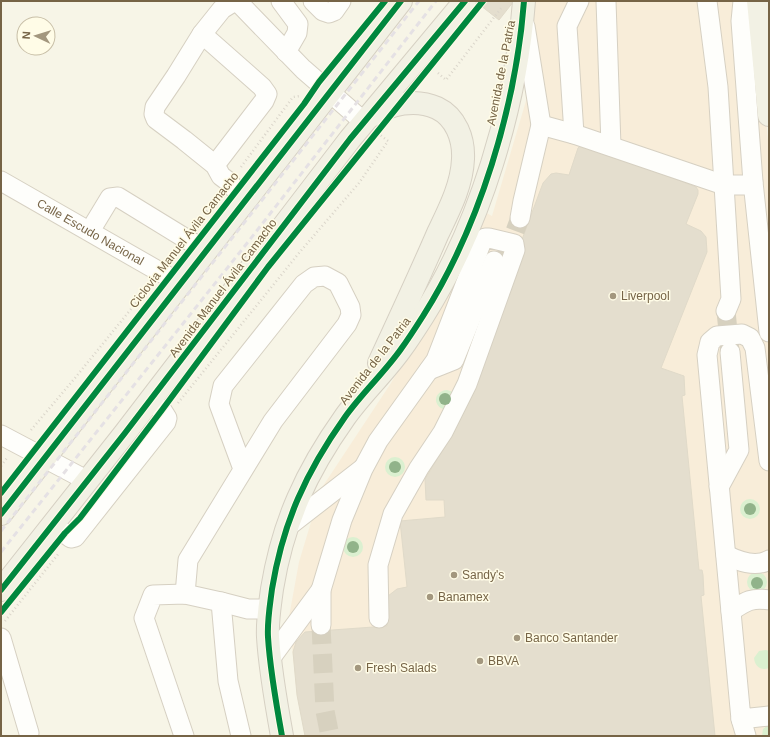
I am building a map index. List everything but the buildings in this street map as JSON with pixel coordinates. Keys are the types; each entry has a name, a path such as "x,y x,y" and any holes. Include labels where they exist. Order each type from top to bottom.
{"main road":[{"path":"1,514 401,1"},
{"name":"Avenida Manuel Ávila Camacho","path":"1,590 150,401 371,131 465,1"},
{"path":"758,1 769,115"},
{"name":"Avenida de la Patria","path":"282,736 270,659 268,635 269,609 276,564 286,528 303,484 322,450 365,391 401,350 424,314 450,267 473,216 488,176 503,125 518,49 524,7"},
{"path":"365,391 415,286 455,196 464,160 462,140 458,129 450,118 440,110 429,105 420,103 398,104 378,112 371,131"}],"street":[{"path":"245,201 229,182 221,176 215,165 156,119 154,114 155,106 202,34 222,9 236,1 286,52 371,131"},
{"path":"281,1 298,24 297,33 286,52"},
{"path":"313,1 323,11 329,13 334,11 341,1"},
{"path":"574,134 567,26 579,1"},
{"path":"606,1 611,146"},
{"path":"707,1 718,87 731,307"},
{"path":"743,1 741,21 753,182 769,332"},
{"path":"518,211 541,125 524,7"},
{"path":"202,34 262,87 267,94 264,101 215,165"},
{"path":"541,125 611,146 724,185 750,185 753,182"},
{"name":"Calle Escudo Nacional","path":"1,181 181,284"},
{"path":"90,231 110,198 118,197 206,251"},
{"path":"321,625 321,590 342,520 363,469 378,441 436,360 482,241 485,238 489,238 514,244 515,250 467,384 443,432 418,468 393,514 378,565 380,618"},
{"path":"429,370 454,360 498,263 465,364 467,384"},
{"path":"185,594 188,560 273,421 347,324 350,315 350,307 338,283 325,276 314,277 304,284 223,386 219,404 243,469"},
{"path":"719,487 739,450 750,338 742,334 717,336 710,342 707,355 719,487 743,727 769,716"},
{"path":"749,351 769,461"},
{"path":"749,351 751,449 769,472"},
{"path":"53,525 71,538 75,537 88,523 166,422 167,418 162,410 150,401"},
{"path":"1,435 88,481"},
{"path":"286,528 363,469"},
{"path":"726,555 740,562 756,563 769,560"},
{"path":"270,659 321,590"},
{"path":"184,736 144,618 154,595 185,594 248,609 269,609"},
{"path":"731,611 745,602 758,599 769,600"},
{"path":"221,602 228,681 240,736"},
{"path":"1,638 29,733"}],"path":[{"path":"438,73 446,80 501,9"},
{"path":"167,418 294,260 359,183 388,141 371,131 398,104"},
{"path":"1,626 71,538"}],"shaded area":[{"path":"535,1 755,1 769,151 769,736 305,736 297,695 289,617 299,562 321,489 391,383 456,271 481,210 492,216 528,94"}],"green space":[{"path":"447,390 453,392 446,410 438,406 436,399 439,393"},
{"path":"395,457 402,460 405,467 402,474 395,477 388,474 385,467 388,460"},
{"path":"750,499 757,502 760,509 757,516 750,519 743,516 740,509 743,502"},
{"path":"353,537 360,540 363,547 360,554 353,557 346,554 343,547 346,540"},
{"path":"757,572 764,575 767,582 764,589 757,592 750,589 747,582 750,575"},
{"path":"759,651 769,651 769,668 761,669 757,666 754,658"},
{"path":"769,724 769,736 762,736 763,729"}],"tunnel":[{"path":"505,258 520,218"},
{"path":"726,311 730,352"},
{"path":"321,625 325,711 330,736"}],"railway":[{"path":"1,531 419,1"},
{"path":"1,552 248,242 436,1"}],"cycle path":[{"name":"Ciclovia Manuel Ávila Camacho","path":"1,493 304,104 319,82 385,1"},
{"path":"1,514 401,1"},
{"path":"1,590 125,433 350,139 465,1"},
{"path":"1,612 65,533 80,518 268,267 483,1"},
{"path":"282,736 275,699 269,649 268,625 272,589 277,565 290,520 298,498 331,437 352,408 410,337 443,281 462,244 492,164 504,123 520,41 524,1"}],"place":[{"name":"Liverpool","path":"613,296"},
{"name":"Sandy's","path":"454,575"},
{"name":"Banamex","path":"430,597"},
{"name":"Banco Santander","path":"517,638"},
{"name":"BBVA","path":"480,661"},
{"name":"Fresh Salads","path":"358,668"}]}
